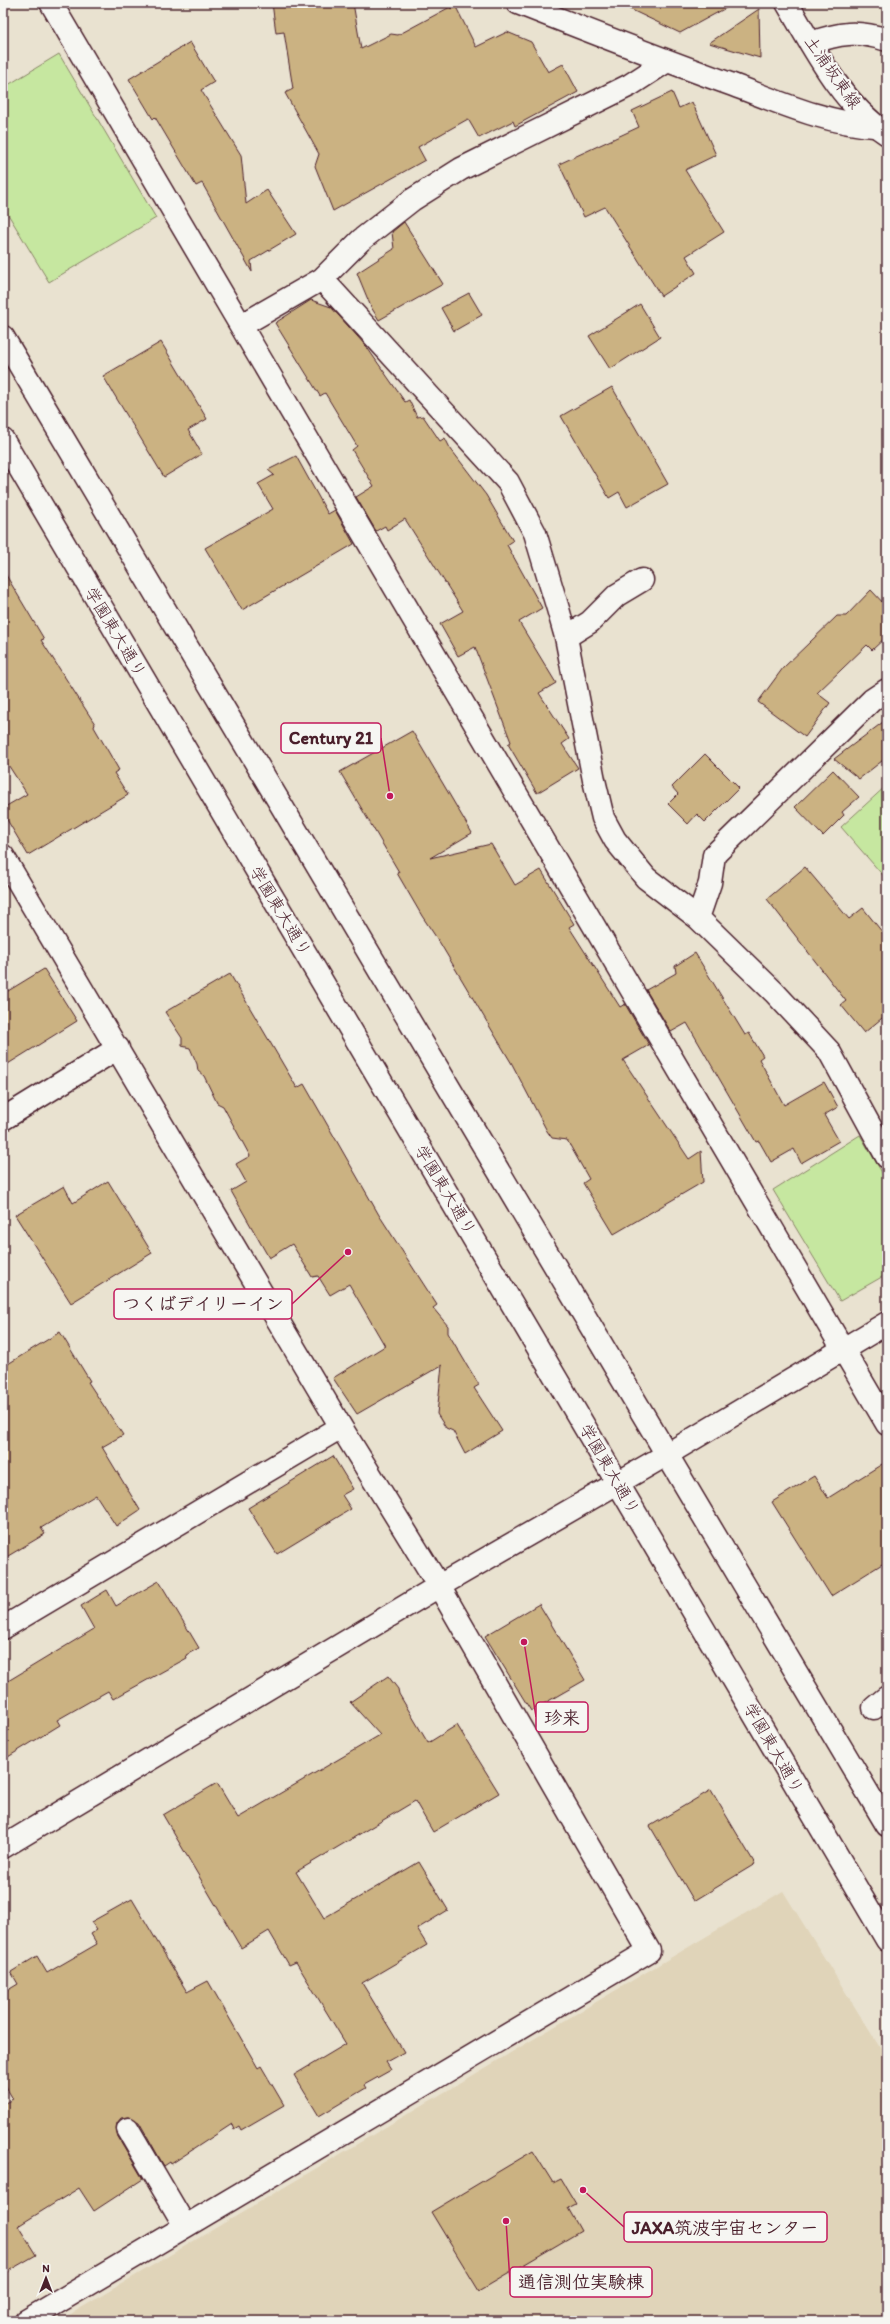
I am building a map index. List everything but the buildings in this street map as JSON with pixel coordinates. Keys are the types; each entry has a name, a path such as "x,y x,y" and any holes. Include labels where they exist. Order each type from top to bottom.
{"street":[{"path":"51,3 80,55 242,325 887,1424"},
{"path":"518,3 667,61 822,117 881,130"},
{"name":"土浦坂東線","path":"787,3 842,90 881,130"},
{"path":"811,43 835,34 848,33 887,40"},
{"path":"242,325 322,279 361,240 424,193 484,157 630,85 667,61"},
{"path":"322,279 508,482 535,533 566,637 594,780 603,818 615,840 646,878 698,918 774,992 829,1051 887,1157"},
{"path":"3,337 477,1132 666,1455 887,1825"},
{"name":"学園東大通り","path":"3,440 887,1940"},
{"path":"566,637 590,622 617,595 642,580"},
{"path":"698,918 710,883 714,854 872,700 887,690"},
{"path":"3,856 118,1048 341,1428 439,1586 649,1951 26,2321"},
{"path":"3,1119 118,1048"},
{"path":"3,1847 439,1586 666,1455 887,1322"},
{"path":"3,1628 341,1428"},
{"path":"128,2129 185,2226"}],"shaded area":[{"path":"783,1891 887,2059 887,2321 59,2321"}],"green space":[{"path":"59,54 156,218 49,282 3,206 3,88"},
{"path":"887,785 887,880 841,827"},
{"path":"860,1135 887,1181 887,1274 840,1301 773,1190"}],"place":[{"name":"Century 21","path":"390,796"},
{"name":"つくばデイリーイン","path":"348,1252"},
{"name":"珍来","path":"524,1642"},
{"name":"JAXA筑波宇宙センター","path":"583,2190"},
{"name":"通信測位実験棟","path":"506,2221"}]}
